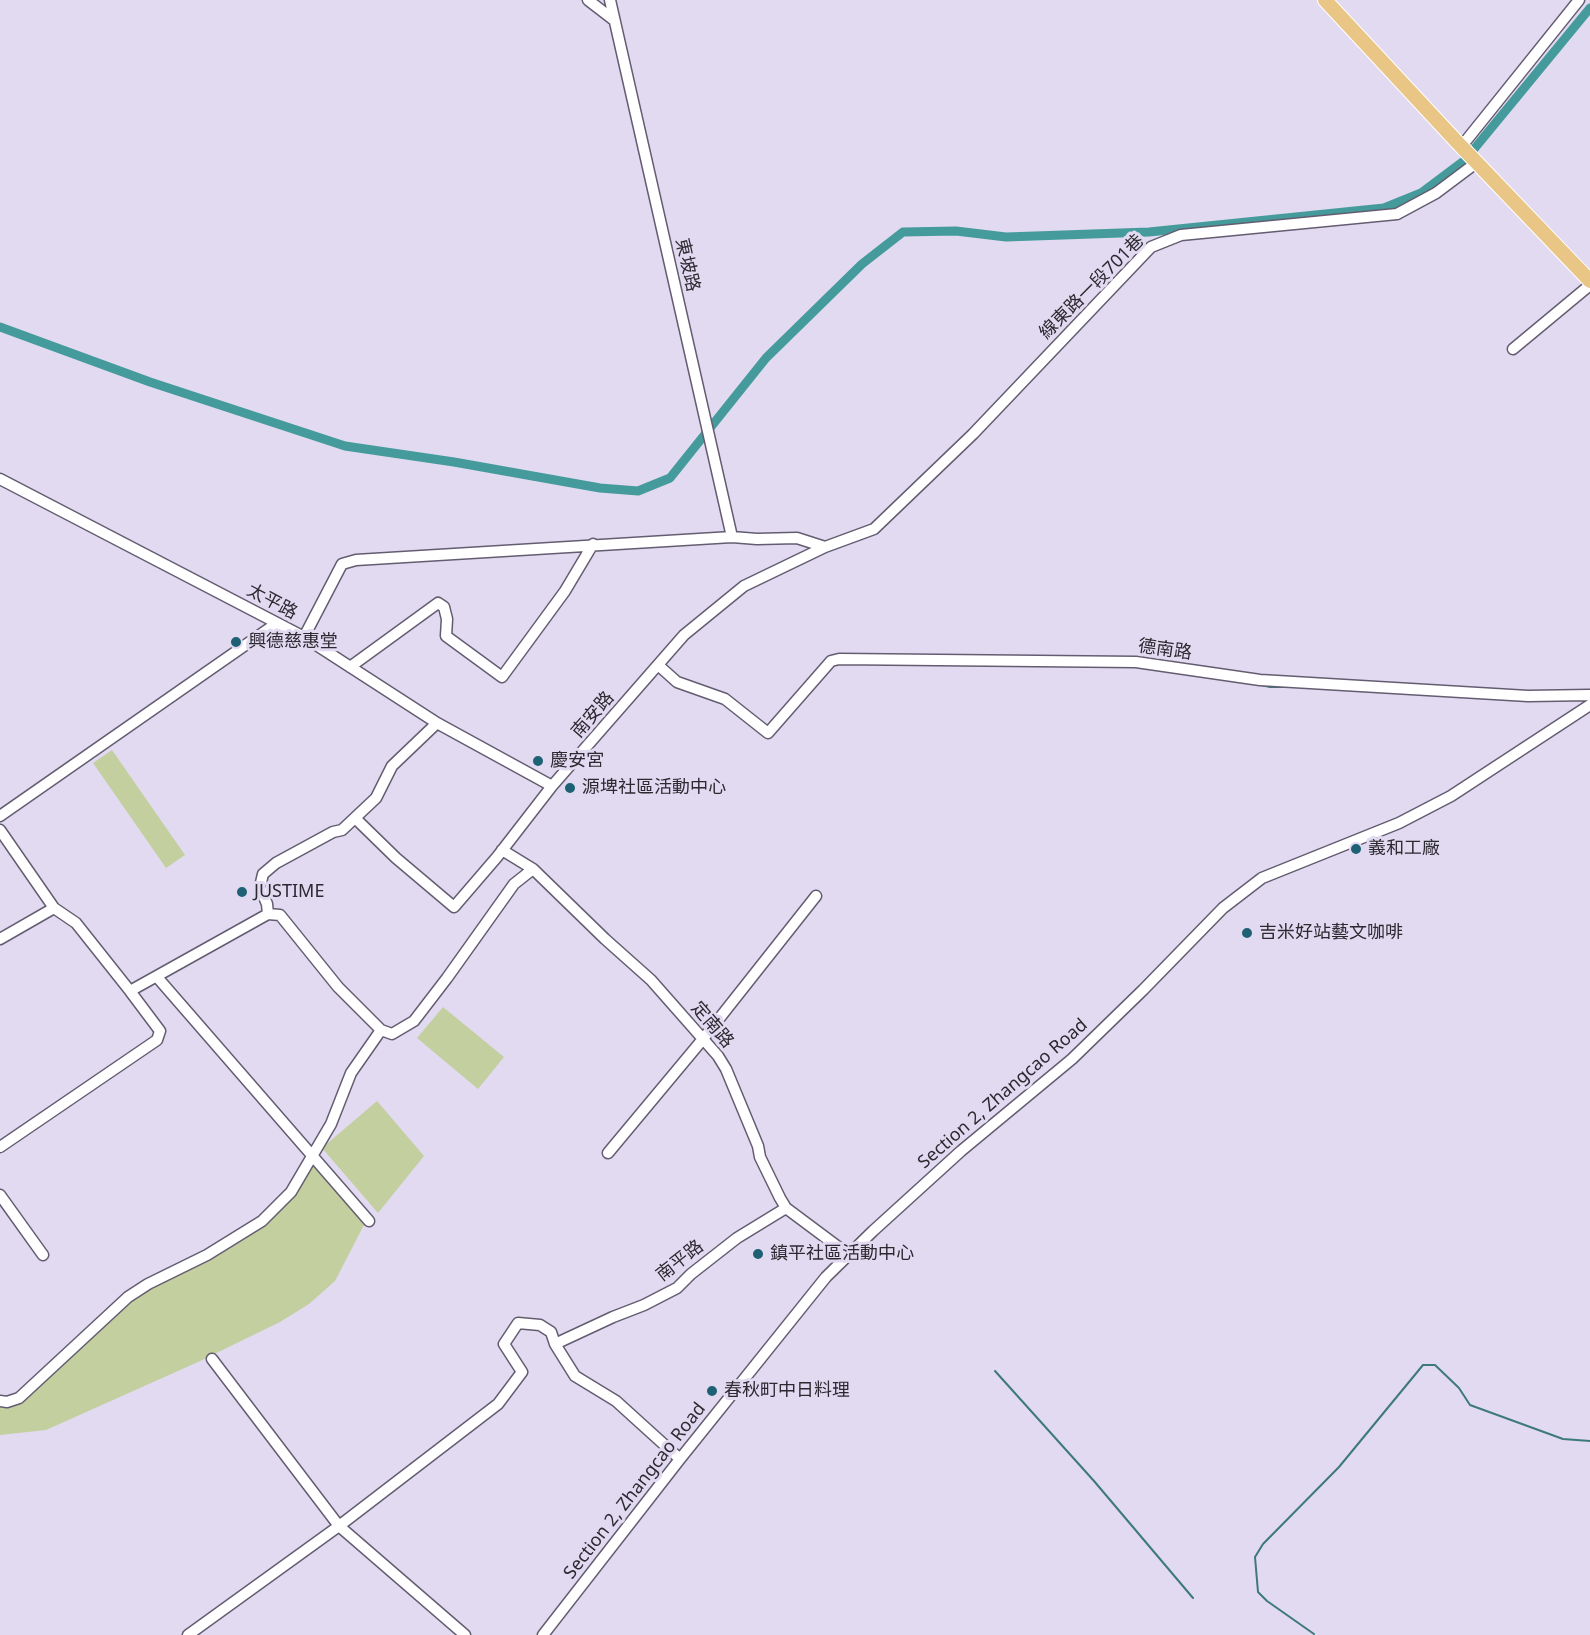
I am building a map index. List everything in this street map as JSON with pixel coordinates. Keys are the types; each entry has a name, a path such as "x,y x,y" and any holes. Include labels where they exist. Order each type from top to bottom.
{"main road":[{"path":"1325,0 1590,283"}],"street":[{"path":"588,0 614,20"},
{"name":"東坡路","path":"610,0 732,537"},
{"path":"1461,147 1579,0"},
{"name":"線東路一段701巷","path":"658,665 684,635 744,586 825,547 874,529 973,434 1151,247 1181,235 1397,214 1436,193 1474,160"},
{"path":"1513,349 1590,283"},
{"name":"太平路","path":"0,478 304,637 436,723 552,786"},
{"path":"304,637 342,564 356,560 732,537 797,538 825,547"},
{"path":"350,667 438,603 444,607 447,618 446,636 502,677 566,591 593,544"},
{"path":"0,816 277,623"},
{"name":"德南路","path":"658,665 677,682 725,699 768,733 831,661 839,659 1136,662 1260,680 1528,696 1590,695"},
{"name":"南安路","path":"355,818 396,858 454,907 497,858 552,786 658,665"},
{"name":"Section 2, Zhangcao Road","path":"543,1635 826,1277 961,1150 1072,1059 1223,908 1262,878 1399,823 1430,808 1469,786 1590,705"},
{"path":"268,914 267,904 260,887 263,874 276,863 333,832 342,830 376,798 392,766 436,723"},
{"path":"0,830 54,908 76,922 160,1031 157,1040 0,1147"},
{"name":"定南路","path":"502,850 532,868 651,980 718,1056 726,1069 758,1146 760,1157 786,1208 849,1255"},
{"path":"130,991 268,914 280,915 338,987 381,1030 392,1034 414,1021 514,884 532,868"},
{"path":"608,1153 703,1040 816,896"},
{"path":"0,939 54,908"},
{"path":"157,977 369,1221"},
{"path":"0,1401 7,1402 19,1398 128,1297 148,1284 207,1255 262,1221 291,1192 331,1124 351,1073 381,1030"},
{"path":"0,1195 42,1255"},
{"name":"南平路","path":"555,1344 677,1288 737,1238 786,1208"},
{"path":"188,1635 339,1526 498,1404 522,1372 504,1344 518,1323 540,1325 551,1332 555,1344 575,1376 615,1401 680,1459"},
{"path":"212,1359 339,1526 465,1635"}],"green space":[{"path":"112,750 185,855 166,868 93,763"},
{"path":"443,1007 504,1057 478,1089 417,1038"},
{"path":"377,1101 424,1156 378,1213 322,1148"},
{"path":"313,1158 365,1223 335,1281 309,1304 280,1322 198,1362 46,1430 0,1435 0,1400 13,1402 112,1305 150,1279 214,1248 282,1200"}],"waterway":[{"path":"0,327 150,382 345,446 454,462 600,488 638,491 670,478 766,358 862,264 903,232 956,231 1006,237 1149,232 1384,208 1421,193 1465,160 1590,8"},
{"path":"1261,685 1297,687"},
{"path":"1314,1634 1267,1601 1258,1592 1255,1557 1263,1544 1339,1467 1423,1365 1435,1365 1459,1388 1470,1405 1563,1439 1590,1441"},
{"path":"995,1371 1094,1481 1193,1598"}],"place":[{"name":"興德慈惠堂","path":"236,642"},
{"name":"慶安宮","path":"538,761"},
{"name":"源埤社區活動中心","path":"570,788"},
{"name":"義和工廠","path":"1356,849"},
{"name":"JUSTIME","path":"242,892"},
{"name":"吉米好站藝文咖啡","path":"1247,933"},
{"name":"鎮平社區活動中心","path":"758,1254"},
{"name":"春秋町中日料理","path":"712,1391"}]}
